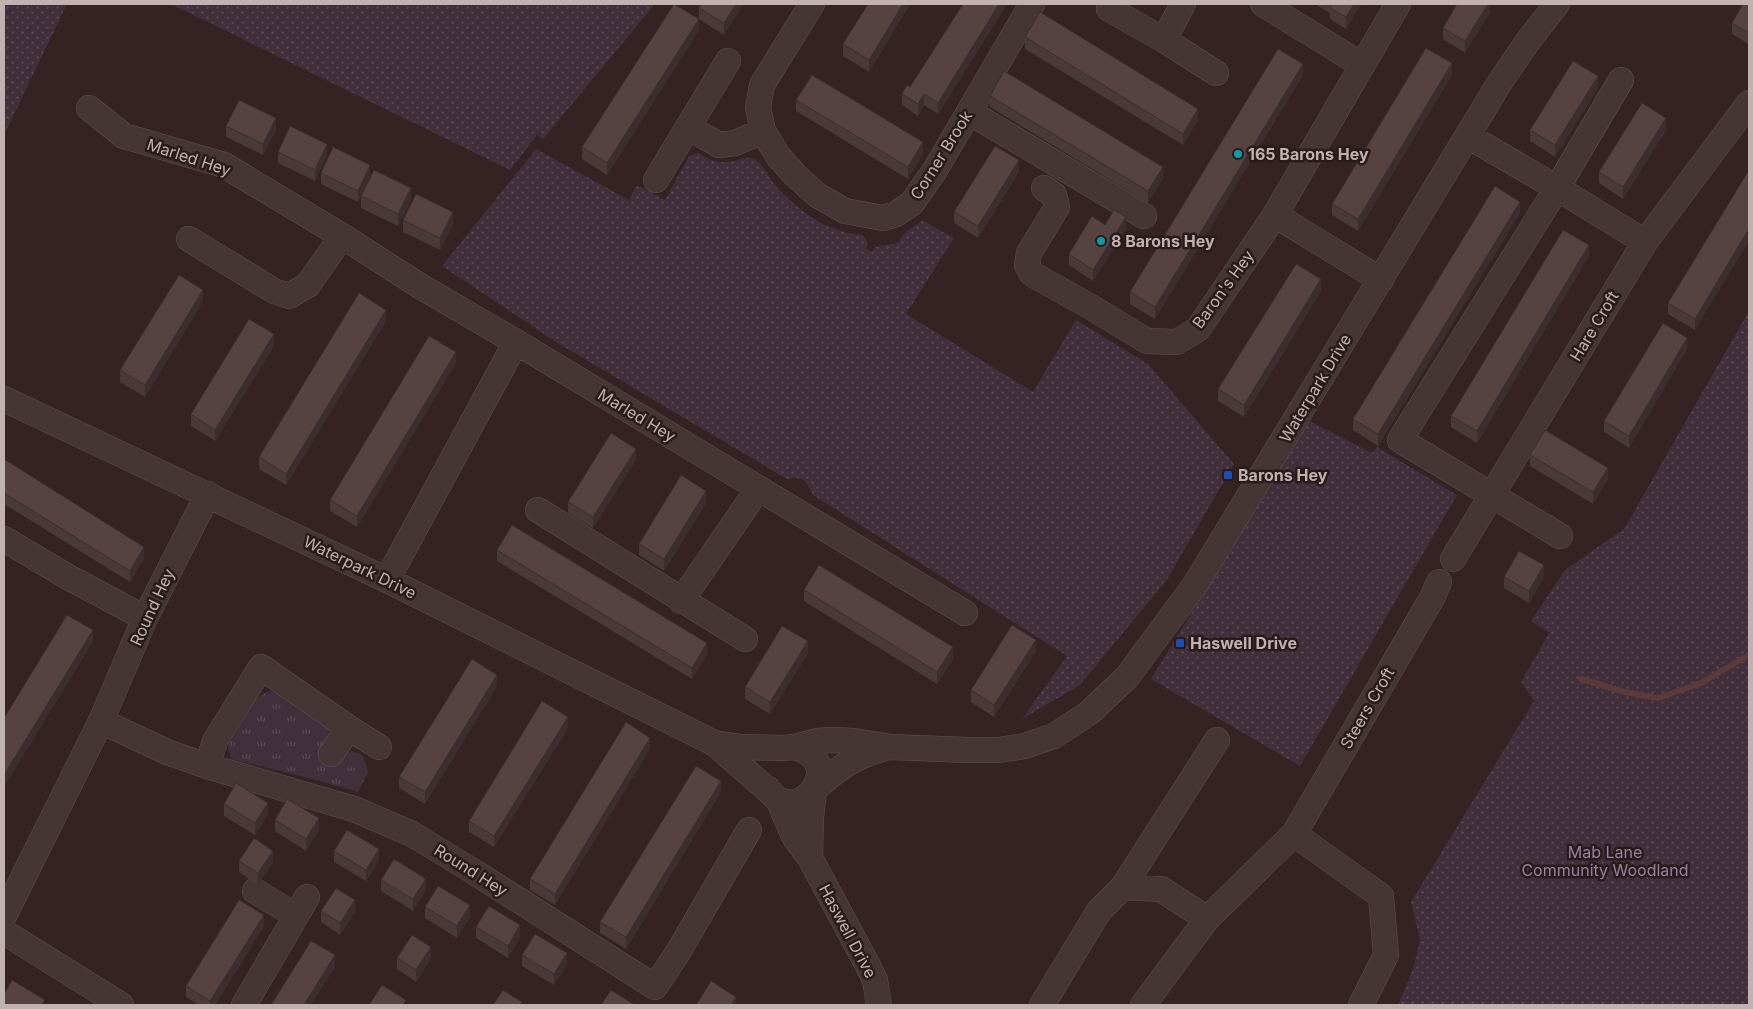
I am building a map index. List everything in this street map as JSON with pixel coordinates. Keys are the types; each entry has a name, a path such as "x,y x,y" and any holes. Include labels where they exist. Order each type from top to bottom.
{"street":[{"name":"Corner Brook","path":"812,4 762,85 758,108 763,131 778,156 794,175 817,195 845,211 883,218 896,214 912,203 935,170 1032,4"},
{"path":"1164,40 1182,4"},
{"path":"1263,4 1362,65"},
{"name":"Baron's Hey","path":"1068,171 1049,192 1057,207 1029,253 1027,265 1032,274 1147,341 1178,342 1198,329 1275,215 1398,4"},
{"name":"Waterpark Drive","path":"714,743 741,747 789,748 816,741 831,740 890,746 998,750 1025,746 1054,736 1089,713 1127,677 1195,585 1505,74 1557,4"},
{"path":"1109,9 1164,40 1216,73"},
{"path":"656,180 728,61"},
{"path":"1560,536 1400,440 1558,188 1620,80"},
{"name":"Hare Croft","path":"1453,559 1645,242 1749,103"},
{"name":"Marled Hey","path":"89,108 124,136 224,165 342,236 420,286 516,342 965,614"},
{"path":"969,112 1144,216"},
{"path":"688,127 719,145 735,143 763,131"},
{"path":"1468,136 1558,188 1645,242"},
{"path":"1275,215 1381,280"},
{"path":"189,239 274,291 289,296 308,285 342,236"},
{"path":"387,580 516,342"},
{"name":"Waterpark Drive","path":"4,399 387,580 714,743 774,796 786,802 802,800 809,796 815,788 848,761 890,746"},
{"path":"681,601 758,489"},
{"name":"Round Hey","path":"4,916 101,721 145,618 208,494"},
{"path":"538,510 681,601 745,639"},
{"path":"4,539 68,577 145,618"},
{"name":"Steers Croft","path":"1143,1005 1208,920 1294,834 1427,606 1439,582"},
{"path":"207,766 215,741 262,667 379,747"},
{"name":"Round Hey","path":"101,721 166,752 207,766 354,808 412,834 476,872 655,987 677,954 749,830"},
{"path":"331,754 350,728"},
{"path":"1042,1005 1099,911 1122,887 1217,740"},
{"path":"774,796 766,786 764,776 769,759 775,752 789,748 810,754 816,761 819,778 815,788 811,817 810,858"},
{"name":"Haswell Drive","path":"774,796 794,836 810,858 868,964 875,980 879,1005"},
{"path":"1294,834 1381,896 1386,955 1362,1005"},
{"path":"1122,887 1161,889 1208,920"},
{"path":"244,1005 301,906 255,891"},
{"path":"4,932 121,1005"}],"green space":[{"path":"4,4 67,4 4,135"},
{"path":"171,4 655,4 543,139 537,135 510,170"},
{"path":"536,149 629,200 637,185 665,200 689,156 698,153 719,162 753,158 762,165 773,182 784,194 803,211 814,219 838,230 863,235 868,243 866,248 872,252 875,247 898,243 906,232 922,220 954,238 906,314 1033,392 1076,320 1148,364 1234,464 1166,581 1080,685 1022,719 1067,656 813,495 804,480 797,478 787,479 556,342 442,266"},
{"name":"Mab Lane Community Woodland","path":"1749,311 1749,1005 1398,1005 1413,969 1420,940 1411,902 1534,701 1521,682 1549,633 1531,621 1565,570 1624,529"},
{"path":"1309,421 1372,453 1377,447 1457,495 1300,766 1151,679"},
{"path":"269,691 275,692 329,729 329,738 345,754 351,751 361,754 366,763 368,773 358,792 231,759 228,749 229,744 257,698"}],"building":[{"path":"674,4 699,19 607,163 582,147"},
{"path":"701,4 736,4 724,23 699,8"},
{"path":"868,4 903,4 869,60 843,44"},
{"path":"963,4 999,4 938,103 924,94 918,104 902,94 907,85 910,87"},
{"path":"1332,4 1354,4 1346,17 1330,8"},
{"path":"1457,4 1488,4 1465,41 1443,28"},
{"path":"1743,4 1749,4 1749,33 1732,23"},
{"path":"1040,12 1198,109 1183,134 1025,37"},
{"path":"1426,48 1452,63 1358,219 1332,204"},
{"path":"1278,49 1303,64 1155,307 1130,292"},
{"path":"1573,61 1598,76 1555,145 1530,130"},
{"path":"1004,71 1163,167 1148,191 990,96"},
{"path":"812,75 923,142 908,167 796,100"},
{"path":"239,100 276,118 263,144 226,126"},
{"path":"1642,103 1666,118 1623,187 1599,172"},
{"path":"290,126 327,144 315,170 278,152"},
{"path":"995,146 1019,160 978,226 954,212"},
{"path":"333,147 370,165 358,191 321,173"},
{"path":"374,170 411,188 398,214 361,196"},
{"path":"1749,170 1749,229 1695,319 1668,303"},
{"path":"1495,186 1520,202 1378,434 1353,419"},
{"path":"416,194 453,212 440,238 403,220"},
{"path":"1114,210 1126,217 1093,270 1069,254 1092,216 1105,225"},
{"path":"1563,230 1589,245 1477,431 1451,416"},
{"path":"1296,264 1321,279 1244,405 1218,389"},
{"path":"179,275 203,290 145,385 120,370"},
{"path":"359,293 386,310 286,474 259,457"},
{"path":"249,319 274,334 215,430 191,414"},
{"path":"1663,323 1687,338 1629,436 1604,421"},
{"path":"429,336 456,352 357,516 330,500"},
{"path":"1545,430 1608,468 1593,492 1530,455"},
{"path":"611,433 636,449 593,517 568,502"},
{"path":"4,459 144,547 130,571 4,493"},
{"path":"681,475 706,491 664,559 639,544"},
{"path":"512,525 707,643 692,668 497,550"},
{"path":"1519,551 1544,565 1529,591 1504,577"},
{"path":"819,565 953,647 937,672 804,590"},
{"path":"67,615 93,630 4,775 4,718"},
{"path":"1012,625 1036,640 994,705 971,690"},
{"path":"782,626 808,641 770,702 745,687"},
{"path":"472,659 497,675 425,792 399,777"},
{"path":"542,701 568,717 494,836 469,821"},
{"path":"626,722 650,738 555,894 530,879"},
{"path":"696,766 721,781 626,937 600,922"},
{"path":"236,783 268,803 255,823 224,804"},
{"path":"287,799 319,818 306,839 275,820"},
{"path":"347,830 379,849 366,870 334,851"},
{"path":"254,838 273,851 258,873 239,861"},
{"path":"394,859 426,879 413,899 381,880"},
{"path":"438,886 470,905 457,926 425,907"},
{"path":"336,888 355,900 340,923 321,911"},
{"path":"239,900 264,915 210,1001 186,986"},
{"path":"489,906 520,925 508,946 476,927"},
{"path":"535,934 567,953 554,974 522,955"},
{"path":"412,935 431,947 416,970 397,958"},
{"path":"311,941 335,955 304,1005 271,1005"},
{"path":"12,980 45,1000 41,1005 5,1005 4,994"},
{"path":"711,981 736,997 731,1005 696,1005"},
{"path":"382,985 406,1000 403,1005 369,1005"},
{"path":"503,990 522,1002 519,1005 493,1005"},
{"path":"611,990 635,1005 601,1005"}],"waterway":[{"path":"1581,679 1625,692 1658,698 1701,683 1749,655"}],"place":[{"name":"165 Barons Hey","path":"1238,154"},
{"name":"8 Barons Hey","path":"1101,241"},
{"name":"Barons Hey","path":"1228,475"},
{"name":"Haswell Drive","path":"1180,643"}]}
